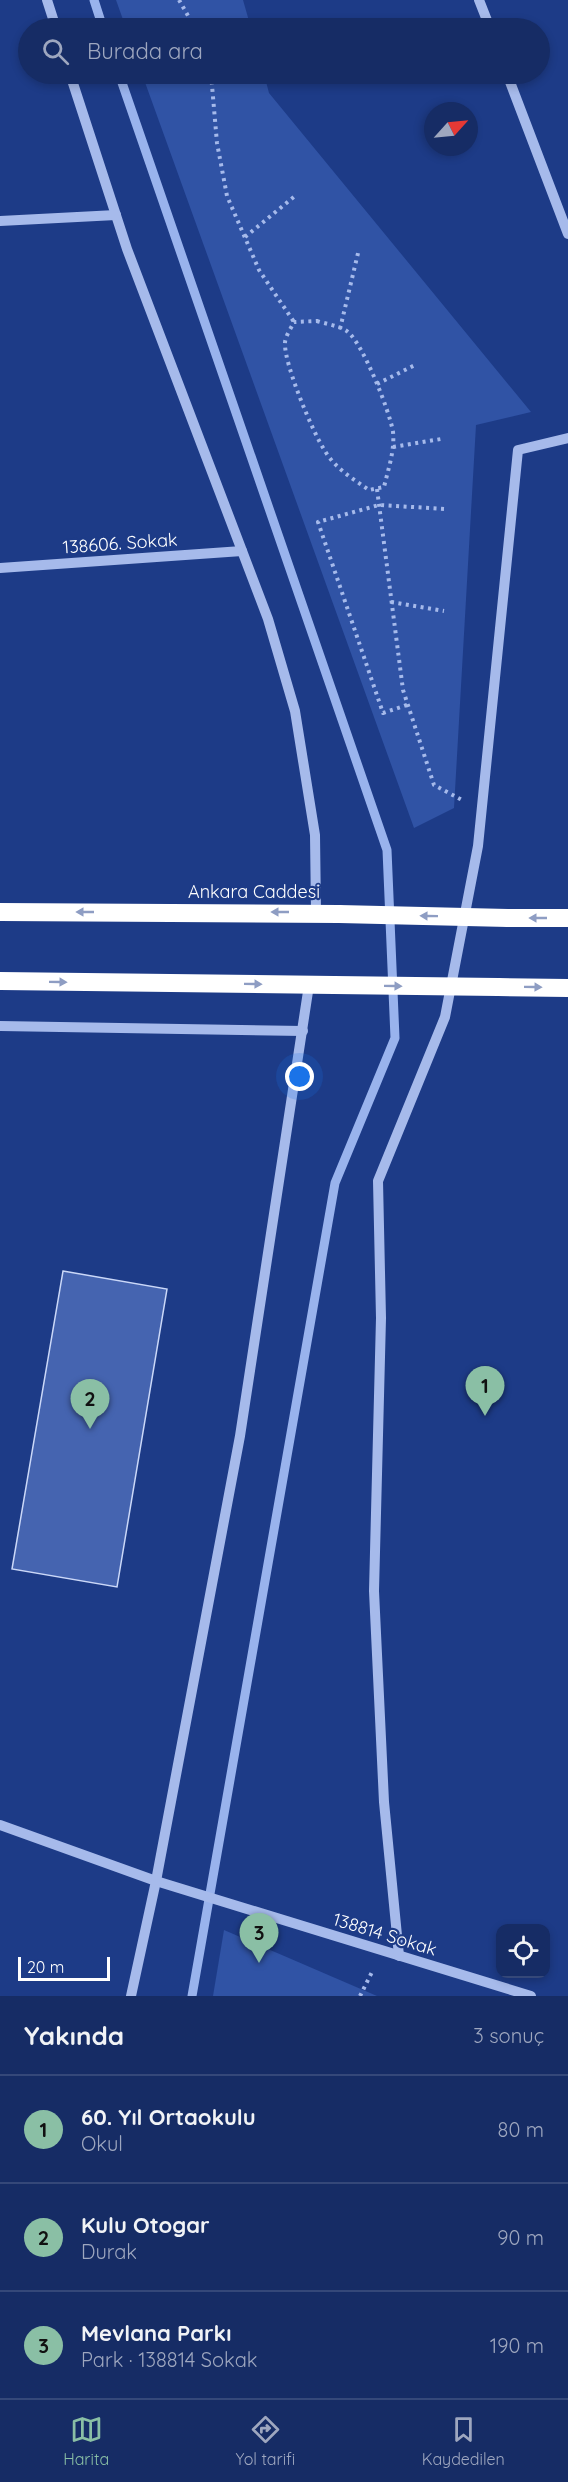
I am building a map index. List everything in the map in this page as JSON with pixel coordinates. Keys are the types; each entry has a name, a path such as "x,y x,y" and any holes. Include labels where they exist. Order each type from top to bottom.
{"highway":[{"name":"Ankara Caddesi","path":"0,912 316,912 568,918"},
{"path":"0,981 568,988"}],"street":[{"path":"47,0 53,18"},
{"path":"479,0 486,18"},
{"path":"73,84 116,215 268,619 295,711 315,835 316,912"},
{"path":"511,84 568,234"},
{"path":"0,221 116,215"},
{"path":"399,1956 384,1802 374,1591 381,1317 378,1181 445,1017 478,846 518,450 568,438"},
{"name":"138606. Sokak","path":"0,568 242,550"},
{"path":"131,1996 156,1881 240,1436 309,985"},
{"path":"0,1026 303,1031"},
{"path":"0,1825 156,1881"},
{"name":"138814 Sokak","path":"156,1881 531,1996"},
{"path":"488,1983 490,1996"}],"path":[{"path":"179,0 189,18"},
{"path":"212,84 217,143 226,196 259,270 294,322"},
{"path":"245,237 296,196"},
{"path":"340,329 359,249"},
{"path":"317,321 348,332 360,349 377,384 393,432 393,447 384,487 369,490 346,475 325,452 292,375 285,342 294,322 317,321"},
{"path":"377,384 417,364"},
{"path":"393,447 441,439"},
{"path":"377,489 403,690 434,785 482,812"},
{"path":"408,705 383,713 318,522 379,505 446,509"},
{"path":"391,602 444,611"}],"shaded area":[{"path":"116,0 243,0 248,18 122,18"},
{"path":"146,84 267,84 269,93 531,412 476,425 454,808 414,828"},
{"path":"224,1930 377,1996 213,1996"}],"building":[{"path":"63,1271 167,1289 117,1587 12,1569"}],"waterway":[{"path":"94,0 100,18"},
{"path":"122,84 387,850 395,1038 335,1183 192,1996"}],"place":[{"name":"60. Yıl Ortaokulu","path":"485,1416"},
{"name":"Kulu Otogar","path":"90,1429"},
{"name":"Mevlana Parkı","path":"259,1963"}]}
